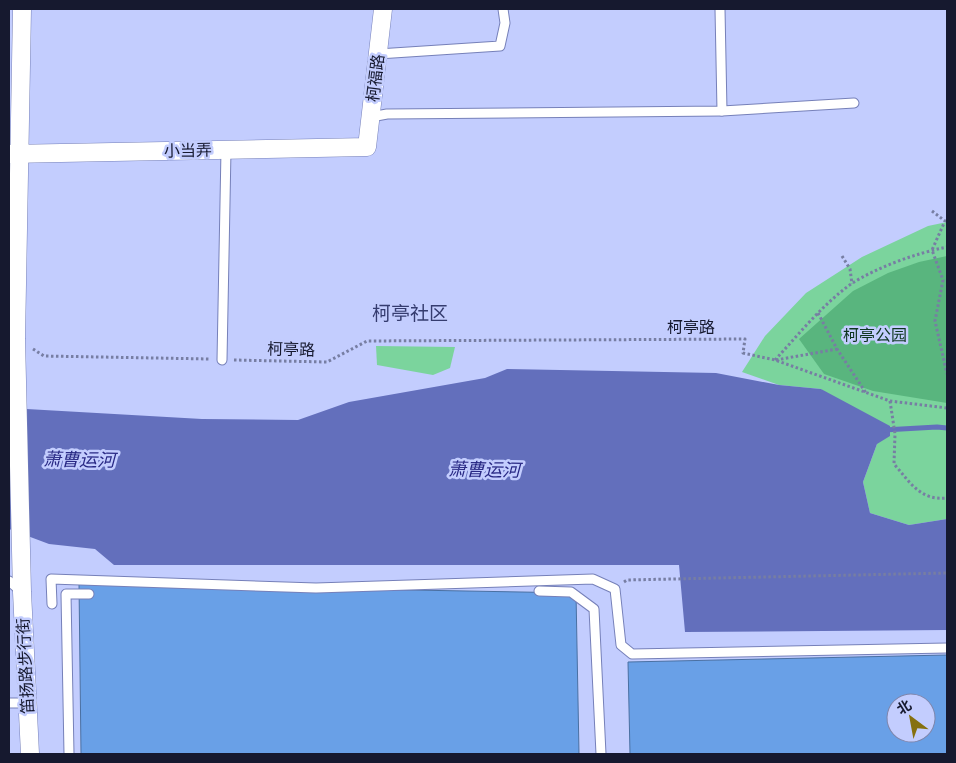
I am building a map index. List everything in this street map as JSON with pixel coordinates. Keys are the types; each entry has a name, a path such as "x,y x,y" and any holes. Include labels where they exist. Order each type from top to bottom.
{"street":[{"name":"笛扬路步行街","path":"22,9 14,154 16,339 15,587 27,703 30,754"},
{"name":"柯福路","path":"367,147 383,9"},
{"name":"小当弄","path":"14,154 367,147"}],"lane":[{"path":"378,54 500,46 506,24 503,9"},
{"path":"720,9 722,111"},
{"path":"370,117 387,114 722,111 854,103"},
{"path":"222,360 226,150"},
{"path":"52,604 51,579 316,588 593,579 615,589 621,645 632,654 947,648"},
{"path":"539,591 571,592 594,609 602,754"},
{"path":"68,754 66,594 99,595"},
{"path":"9,703 27,703"}],"path":[{"path":"932,211 946,222 932,250 943,280 935,321 947,374"},
{"path":"775,360 818,313 852,284 885,267 932,250 947,247"},
{"path":"842,256 850,269 852,284"},
{"path":"818,313 866,393"},
{"name":"柯亭路","path":"16,339 44,356 327,362 367,341 745,339 743,352 775,360"},
{"path":"775,360 838,349"},
{"path":"775,360 890,400 947,408"},
{"path":"890,400 895,434 894,464 918,492 941,499 947,498"},
{"path":"615,589 627,580 947,573"}],"green space":[{"name":"柯亭公园","path":"947,222 947,519 909,525 870,513 863,482 877,444 821,389 779,385 742,372 765,336 806,293 862,257 928,226"},
{"path":"947,256 947,403 873,391 824,374 799,339 853,291 888,273 919,262"},
{"path":"376,346 455,347 450,368 433,375 377,365"}],"water":[{"name":"萧曹运河","path":"507,369 716,373 779,385 821,389 890,426 890,436 877,444 863,482 870,513 909,525 947,519 947,630 685,632 679,565 114,565 95,549 49,544 9,529 9,408 202,419 298,420 349,402 485,378"}],"building":[{"path":"79,584 576,593 579,754 81,754"},
{"path":"947,655 947,754 630,754 628,662"}],"waterway":[{"path":"884,430 947,428"}],"district":[{"name":"柯亭社区","path":"410,313"}]}
